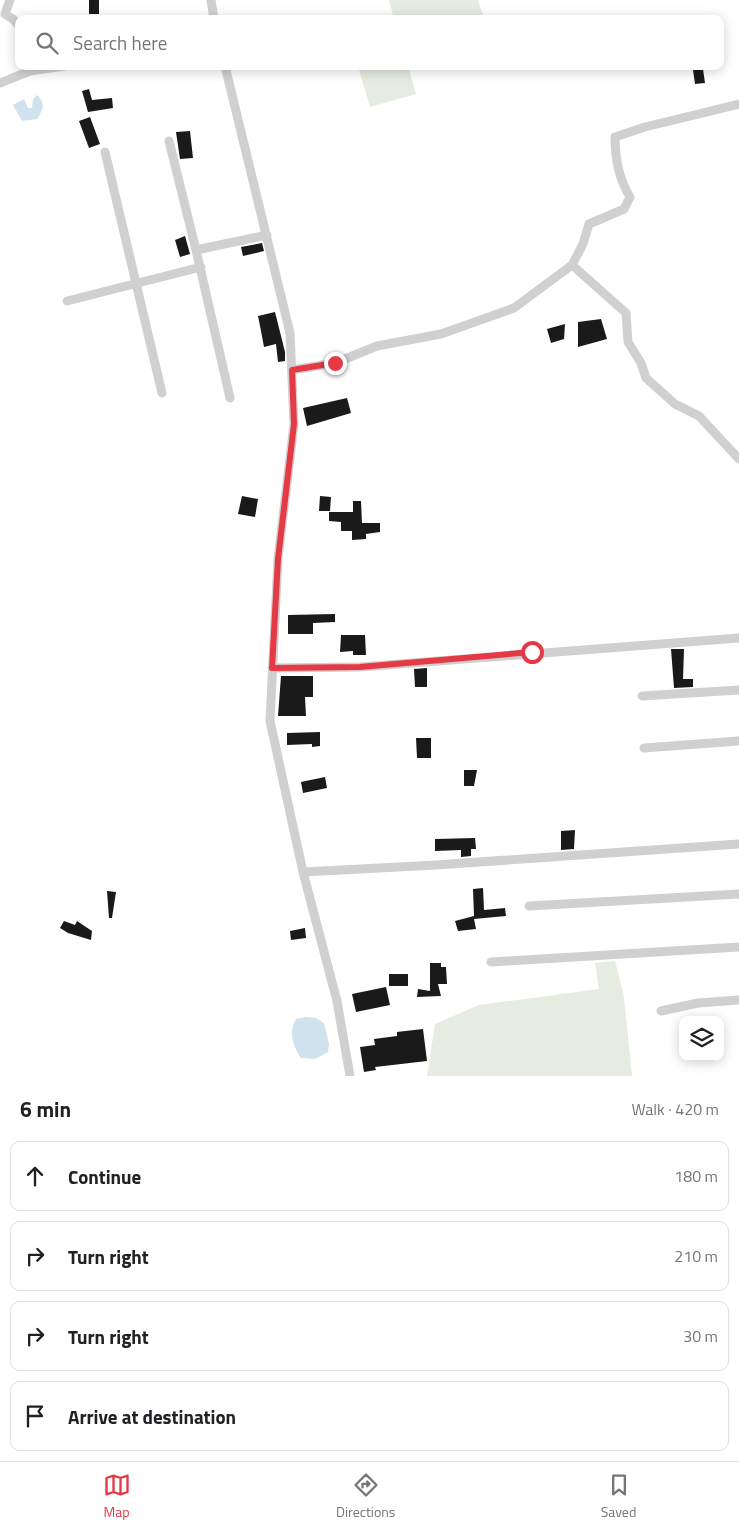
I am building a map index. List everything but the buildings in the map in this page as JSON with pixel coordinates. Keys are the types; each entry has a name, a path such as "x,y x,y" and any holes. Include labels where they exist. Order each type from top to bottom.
{"street":[{"path":"211,0 213,15"},
{"path":"6,2 5,14 15,21"},
{"path":"0,83 35,70"},
{"path":"226,70 290,333 294,424 278,559 270,721 303,872 337,1001 350,1076"},
{"path":"292,370 335,363 377,346 441,334 514,308 572,265 583,244 589,224 624,209 630,197 624,188 615,156 615,137 645,127 739,104"},
{"path":"170,141 230,398"},
{"path":"105,152 162,393"},
{"path":"196,250 267,235"},
{"path":"572,265 626,313 628,342 641,363 646,378 675,404 700,416 739,459"},
{"path":"67,301 200,267"},
{"path":"272,668 360,667 739,638"},
{"path":"642,696 739,690"},
{"path":"644,748 739,742"},
{"path":"303,872 436,865 739,844"},
{"path":"529,906 739,894"},
{"path":"491,962 739,947"},
{"path":"661,1011 698,1003 739,1000"}],"shaded area":[{"path":"389,0 478,0 483,15 393,15"},
{"path":"359,70 409,70 416,94 370,107"},
{"path":"615,961 624,997 632,1076 427,1076 435,1024 479,1005 599,989 595,963"}],"water":[{"path":"37,95 43,104 39,116 37,119 22,121 13,105 24,99 28,108 32,108 33,99"},
{"path":"305,1017 316,1018 324,1023 329,1044 328,1052 315,1059 301,1058 292,1039 292,1029 296,1019"}],"route":[{"path":"335,363 292,370 294,424 288,488 278,559 272,668 360,667 532,652"}]}
